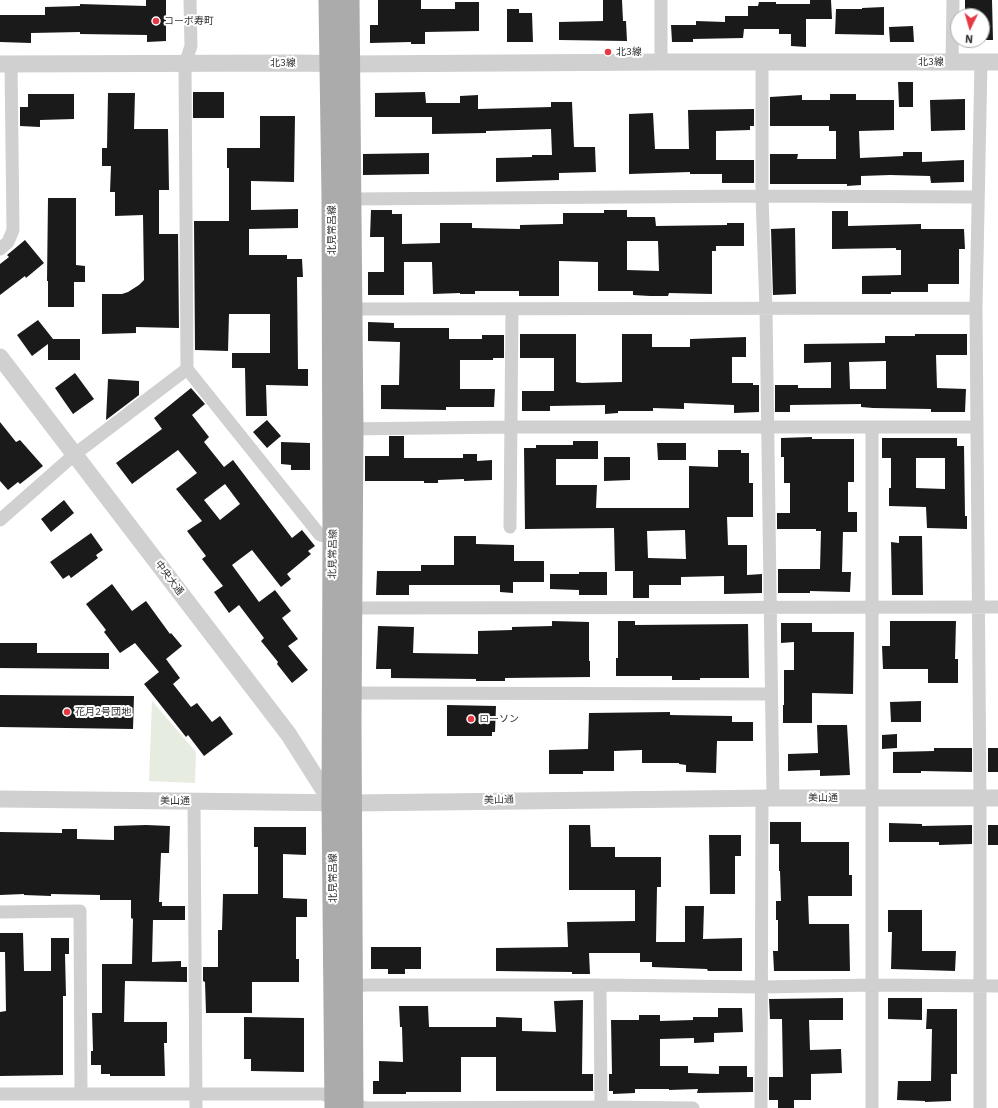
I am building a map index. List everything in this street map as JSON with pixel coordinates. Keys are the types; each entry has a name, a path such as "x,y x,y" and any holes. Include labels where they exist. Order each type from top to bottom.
{"main road":[{"name":"北見常呂線","path":"330,0 340,64 352,199 353,309 333,537 352,693 342,803"},
{"name":"北見常呂線","path":"344,1105 342,803 334,719 342,608 343,429 332,309 331,107 340,64 350,0"}],"street":[{"path":"190,0 190,46 185,64 187,369 320,535 333,537"},
{"path":"661,0 661,62"},
{"path":"952,62 953,0"},
{"path":"761,1108 762,987 770,694 766,309 762,196 762,62"},
{"path":"980,1108 980,798 976,308 981,62"},
{"name":"北3線","path":"5,64 998,62"},
{"path":"0,249 8,242 13,230 5,64"},
{"path":"352,199 762,196 978,197"},
{"path":"332,309 976,308"},
{"path":"510,527 512,309"},
{"name":"中央大通","path":"0,357 342,803"},
{"path":"0,520 75,454 187,369"},
{"path":"343,429 511,427 978,427"},
{"path":"872,427 872,1108"},
{"path":"342,608 998,607"},
{"path":"352,693 770,694"},
{"name":"美山通","path":"0,799 342,803 397,801 767,798 998,798"},
{"path":"194,801 196,1108"},
{"path":"0,912 80,911 81,1093"},
{"path":"600,985 601,1106"},
{"path":"343,986 998,986"},
{"path":"0,1094 323,1094 344,1105 367,1108 601,1106 693,1108"}],"shaded area":[{"path":"152,701 196,752 195,783 149,781"}],"building":[{"path":"146,0 166,0 166,41 147,42 147,35 80,34 80,32 31,33 31,43 0,42 0,15 45,15 45,7 80,6 80,4 146,6"},
{"path":"378,0 421,0 421,9 455,9 455,2 479,2 479,31 425,32 425,44 411,44 411,42 370,43 370,25 378,25"},
{"path":"603,0 622,0 623,21 626,21 627,41 559,40 559,22 603,21"},
{"path":"810,0 831,0 832,19 806,19 806,47 791,46 791,34 779,34 779,29 744,29 743,38 693,39 693,42 672,42 671,25 696,25 696,21 725,22 725,16 748,16 748,6 758,6 759,2 776,2 776,4 810,4"},
{"path":"965,0 992,0 993,40 990,40 990,8 965,8"},
{"path":"884,7 884,35 835,34 836,9"},
{"path":"507,9 519,9 519,13 532,13 533,42 507,42"},
{"path":"913,26 914,42 890,42 889,27"},
{"path":"898,82 913,82 913,107 899,107"},
{"path":"193,92 224,92 224,118 193,118"},
{"path":"425,92 426,103 460,103 460,96 478,95 478,109 551,107 551,102 572,102 574,147 595,147 596,172 559,173 559,180 496,182 496,158 552,155 551,129 486,131 486,133 432,134 432,117 375,117 375,93"},
{"path":"108,93 135,93 134,129 168,129 169,190 159,190 159,234 178,234 179,328 136,327 136,333 102,334 102,294 122,294 128,292 144,280 143,215 115,216 115,192 110,192 111,166 102,166 102,148 107,148"},
{"path":"28,94 74,94 74,119 40,120 40,127 20,126 20,107 28,107"},
{"path":"830,94 856,94 856,100 894,100 894,130 859,131 860,158 903,156 903,152 922,152 922,162 964,160 964,182 931,183 930,176 890,175 861,176 861,185 770,184 770,154 798,154 797,159 836,159 836,131 829,131 829,126 770,126 770,97 802,95 802,100 830,100"},
{"path":"965,99 965,130 931,131 930,100"},
{"path":"754,109 754,126 750,126 750,130 716,131 716,160 754,160 754,183 722,183 722,174 690,174 690,172 629,174 629,114 653,113 655,149 689,149 688,110"},
{"path":"260,116 295,116 294,182 251,181 251,210 298,209 298,228 249,229 249,255 287,255 287,259 302,259 303,277 297,277 298,369 308,369 308,386 266,385 267,416 246,416 245,368 232,368 232,353 270,353 270,314 229,314 228,351 195,350 194,221 229,221 229,168 227,168 227,148 260,148"},
{"path":"429,153 429,174 363,175 363,154"},
{"path":"48,198 76,198 76,265 85,266 85,282 74,282 74,307 48,307"},
{"path":"371,210 392,210 392,214 402,214 402,244 440,243 440,223 472,223 472,228 520,229 520,225 563,224 563,213 604,213 604,210 627,210 627,217 655,217 656,226 727,225 727,223 744,223 744,246 716,246 716,251 712,251 712,294 669,293 668,296 633,295 633,291 598,291 598,262 559,261 559,296 519,296 519,291 475,291 475,294 433,294 432,262 404,262 404,295 368,295 368,272 384,272 384,237 370,237","holes":["627,241 658,241 659,271 627,270"]},
{"path":"832,211 848,211 848,226 921,224 921,229 964,229 965,249 959,249 959,284 928,284 928,292 862,294 862,276 901,275 901,250 896,250 896,248 832,249"},
{"path":"795,228 796,294 773,295 771,229"},
{"path":"25,240 44,263 26,278 25,276 0,295 0,264 9,257 7,255"},
{"path":"38,320 53,339 80,339 80,360 48,360 48,344 32,356 17,335"},
{"path":"368,322 394,323 394,328 449,328 449,339 482,339 482,335 504,335 504,358 493,358 493,360 460,360 460,389 495,389 494,407 446,407 446,410 381,409 381,385 399,385 400,342 368,341"},
{"path":"520,334 576,334 576,382 582,383 622,382 622,334 652,334 652,347 690,347 690,339 746,337 746,357 732,357 732,383 753,383 753,385 759,385 759,412 734,413 734,405 684,403 684,409 653,408 653,411 618,411 618,413 605,414 605,405 550,406 550,411 522,411 522,391 554,391 554,358 520,358"},
{"path":"915,334 967,334 967,355 936,355 937,388 966,389 965,412 931,412 931,409 873,408 861,407 861,404 790,405 790,412 775,412 775,385 798,385 798,388 831,388 831,362 804,363 804,344 885,343 885,336 915,336","holes":["886,361 886,389 850,389 849,362"]},
{"path":"75,373 94,399 73,414 55,388"},
{"path":"108,379 139,381 139,395 106,420"},
{"path":"191,388 205,404 192,415 209,437 204,442 224,467 233,460 292,538 302,530 315,546 308,551 311,554 287,574 291,579 281,587 252,550 232,565 259,602 275,590 291,611 282,618 298,639 288,646 308,670 292,683 277,664 278,662 261,641 264,638 239,605 229,613 214,592 223,586 202,559 206,556 187,531 202,521 176,489 197,473 178,450 132,484 116,463 162,429 154,418","holes":["225,484 240,504 220,520 204,500"]},
{"path":"267,420 281,436 267,448 253,432"},
{"path":"0,422 16,442 20,440 43,466 20,484 18,482 8,490 0,481"},
{"path":"389,436 404,436 404,458 463,458 463,454 477,454 477,461 492,460 492,480 438,480 438,483 424,483 424,481 365,481 365,456 389,456"},
{"path":"812,437 812,439 854,439 854,482 848,482 848,512 857,512 857,532 843,532 842,572 851,572 850,592 810,591 810,593 778,593 778,569 820,569 821,531 816,531 816,529 777,529 777,513 790,513 790,483 784,483 784,457 781,457 781,438"},
{"path":"882,438 957,438 957,446 964,446 965,516 967,516 967,529 927,528 926,507 889,506 889,488 891,488 891,458 882,458","holes":["916,458 945,458 945,489 916,488"]},
{"path":"573,441 598,441 598,459 556,459 556,485 597,485 596,508 689,508 689,466 718,467 718,450 741,450 741,453 749,453 749,483 753,483 753,517 727,517 728,545 747,545 747,575 762,574 762,593 724,594 724,576 681,577 681,585 649,585 649,598 633,598 633,571 615,571 614,528 525,529 524,448 536,448 536,445 573,445","holes":["685,530 686,559 648,558 647,531"]},
{"path":"281,442 310,443 310,470 291,470 291,465 281,464"},
{"path":"657,443 686,443 686,460 658,460"},
{"path":"604,457 630,457 630,480 604,481"},
{"path":"64,500 74,513 51,532 41,519"},
{"path":"91,533 103,550 96,555 98,558 71,578 69,575 63,579 50,562"},
{"path":"454,536 476,536 476,544 514,545 514,561 544,561 544,582 513,582 513,593 500,592 500,585 409,585 409,595 376,595 377,571 421,571 421,565 454,565"},
{"path":"899,536 922,536 923,595 892,595 891,542 899,543"},
{"path":"579,572 607,572 607,595 579,595 579,590 550,589 550,574 579,574"},
{"path":"112,584 132,611 146,601 170,634 171,633 182,646 166,659 180,678 173,684 191,707 197,703 212,722 220,716 233,734 204,756 188,735 186,737 144,684 159,672 135,643 120,653 104,632 106,630 86,604"},
{"path":"552,621 589,622 590,677 505,678 505,681 476,681 476,679 391,678 391,669 376,669 378,626 414,627 413,653 478,654 478,631 512,630 512,627 552,626"},
{"path":"618,621 635,621 635,625 748,624 749,678 700,678 700,680 672,680 672,676 616,676 616,658 618,658"},
{"path":"890,621 956,621 955,659 958,659 958,683 928,683 928,669 883,669 882,646 890,646"},
{"path":"781,623 812,623 812,632 854,632 853,694 812,693 812,723 783,723 784,670 794,670 794,642 781,643"},
{"path":"0,643 37,643 37,653 109,653 109,669 0,668"},
{"name":"花月2号団地","path":"0,695 134,696 133,729 0,727"},
{"path":"921,701 921,722 891,722 890,702"},
{"name":"ローソン","path":"447,705 496,706 495,732 492,732 492,736 447,736"},
{"path":"670,712 670,715 732,716 732,722 753,722 753,741 717,741 716,773 686,772 686,765 679,763 642,763 642,750 614,751 614,771 583,771 583,774 549,774 549,750 588,749 589,713"},
{"path":"817,725 847,725 850,775 820,776 820,770 788,771 788,754 818,753"},
{"path":"897,734 897,748 882,749 882,735"},
{"path":"934,748 972,748 972,772 921,771 921,773 893,773 893,752 934,751"},
{"path":"988,748 998,748 998,772 988,772"},
{"path":"770,822 801,822 801,842 849,842 849,875 852,875 852,896 808,896 809,924 849,924 850,971 774,971 773,951 778,951 778,920 776,920 776,901 781,901 779,844 770,844"},
{"path":"889,823 922,824 922,826 972,825 972,844 939,845 939,842 889,842"},
{"path":"569,825 590,825 591,847 615,847 615,857 661,857 661,887 657,887 656,942 685,942 685,906 704,906 703,939 742,938 742,971 708,971 707,969 652,967 652,962 640,962 640,953 589,953 590,974 572,974 572,972 496,971 496,948 568,947 567,922 635,921 635,890 569,890"},
{"path":"988,825 998,825 998,845 988,845"},
{"path":"114,826 170,826 169,853 161,853 159,902 162,902 162,906 185,906 185,920 153,920 152,962 181,961 181,967 187,967 187,982 125,981 124,1022 167,1022 167,1043 164,1043 165,1076 110,1076 110,1074 101,1074 101,1065 91,1065 91,1051 93,1051 92,1013 102,1013 102,964 132,964 133,919 131,918 131,900 100,900 100,895 0,895 0,832 62,833 62,829 77,829 77,839 114,840"},
{"path":"254,827 306,827 306,855 283,854 283,898 307,899 307,917 296,917 296,959 299,959 299,982 252,982 252,1013 206,1013 203,967 218,967 218,930 222,930 223,894 258,894 258,847 254,847"},
{"path":"709,835 741,835 741,856 735,856 735,894 710,894"},
{"path":"888,910 922,910 922,951 956,951 955,971 891,969 892,932 888,932"},
{"path":"0,933 23,933 24,971 51,971 51,938 69,938 69,954 65,954 66,996 63,996 63,1075 0,1076 0,1012 6,1011 5,952 0,952"},
{"path":"371,947 421,947 421,969 405,969 405,974 388,974 388,969 371,969"},
{"path":"843,998 843,1020 809,1020 810,1050 841,1049 842,1073 811,1074 811,1100 794,1100 794,1108 778,1108 778,1100 769,1100 769,1077 783,1077 782,1019 770,1019 769,999"},
{"path":"888,998 922,998 922,1020 888,1019"},
{"path":"583,1000 582,1074 593,1074 593,1091 496,1091 496,1057 461,1057 461,1092 406,1092 406,1094 373,1094 373,1081 379,1081 379,1061 403,1062 402,1027 400,1027 399,1006 428,1006 429,1027 496,1027 496,1017 522,1018 522,1031 556,1032 554,1001"},
{"path":"718,1008 742,1008 743,1032 714,1033 714,1042 694,1043 694,1038 660,1039 660,1066 688,1066 688,1073 719,1074 719,1066 747,1066 747,1077 753,1077 753,1092 697,1093 698,1089 635,1089 635,1093 613,1094 613,1091 609,1091 609,1074 612,1074 611,1020 639,1020 639,1015 660,1015 660,1021 693,1020 693,1017 718,1017"},
{"path":"927,1009 957,1009 957,1074 951,1074 951,1101 925,1102 897,1100 898,1081 931,1081 932,1029 926,1029"},
{"path":"244,1017 304,1018 304,1072 251,1071 251,1059 244,1059"}],"place":[{"name":"コーポ寿町","path":"156,21"},
{"name":"北3線","path":"608,52"},
{"name":"花月2号団地","path":"67,712"},
{"name":"ローソン","path":"471,719"}]}
